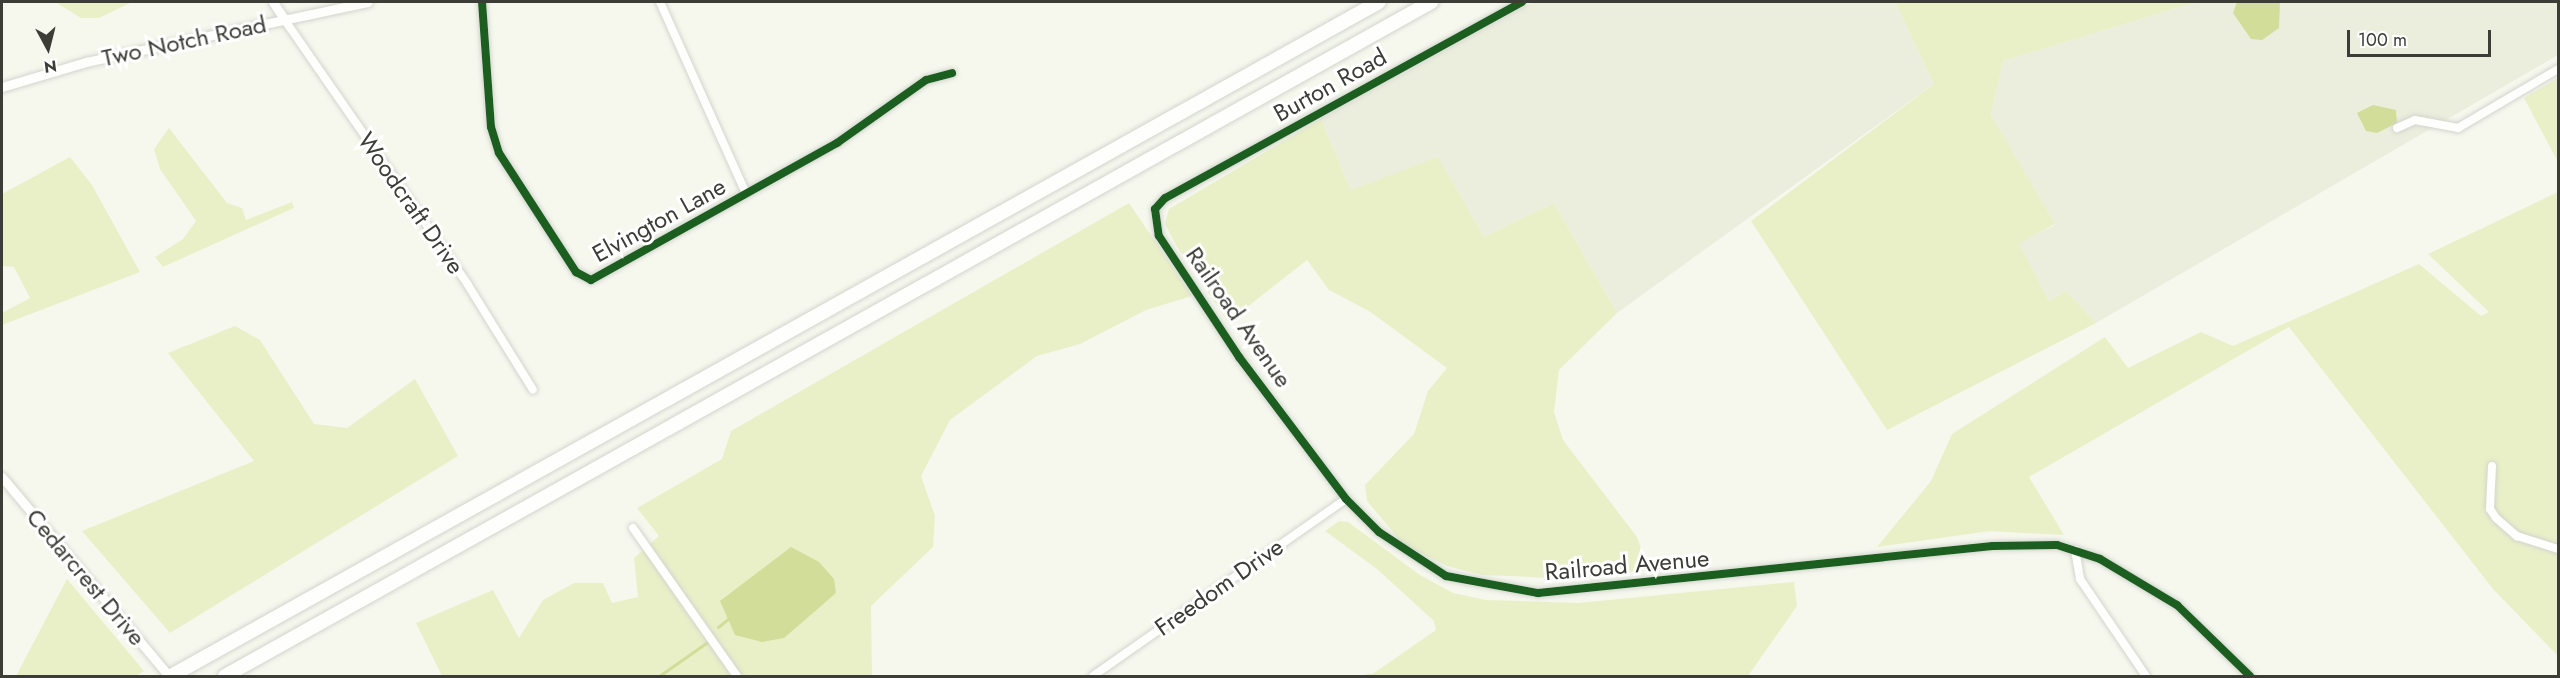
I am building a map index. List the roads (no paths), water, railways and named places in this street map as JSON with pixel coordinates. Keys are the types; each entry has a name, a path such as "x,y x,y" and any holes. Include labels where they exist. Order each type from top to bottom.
{"highway":[{"path":"170,676 1379,2"},
{"path":"225,676 1431,2"}],"street":[{"path":"273,2 284,19"},
{"name":"Two Notch Road","path":"2,87 86,62 368,2"},
{"name":"Elvington Lane","path":"482,2 491,127 499,153 582,278 599,277 837,143 926,80 952,73"},
{"path":"660,2 746,193"},
{"name":"Burton Road","path":"1159,204 1522,2"},
{"name":"Woodcraft Drive","path":"284,19 468,285 533,390"},
{"path":"2397,128 2415,120 2458,128 2559,69"},
{"name":"Railroad Avenue","path":"1159,204 1154,216 1160,236 1239,357 1346,499 1389,541 1446,576 1530,592 2022,543 2075,550 2100,559 2176,605 2250,676"},
{"path":"2492,466 2490,502 2496,518 2517,536 2559,549"},
{"name":"Cedarcrest Drive","path":"2,477 170,676"},
{"name":"Freedom Drive","path":"1093,676 1346,499"},
{"path":"633,528 737,676"},
{"path":"2075,550 2080,579 2146,676"}],"waterway":[{"path":"718,627 728,619"},
{"path":"659,676 709,641"}]}
